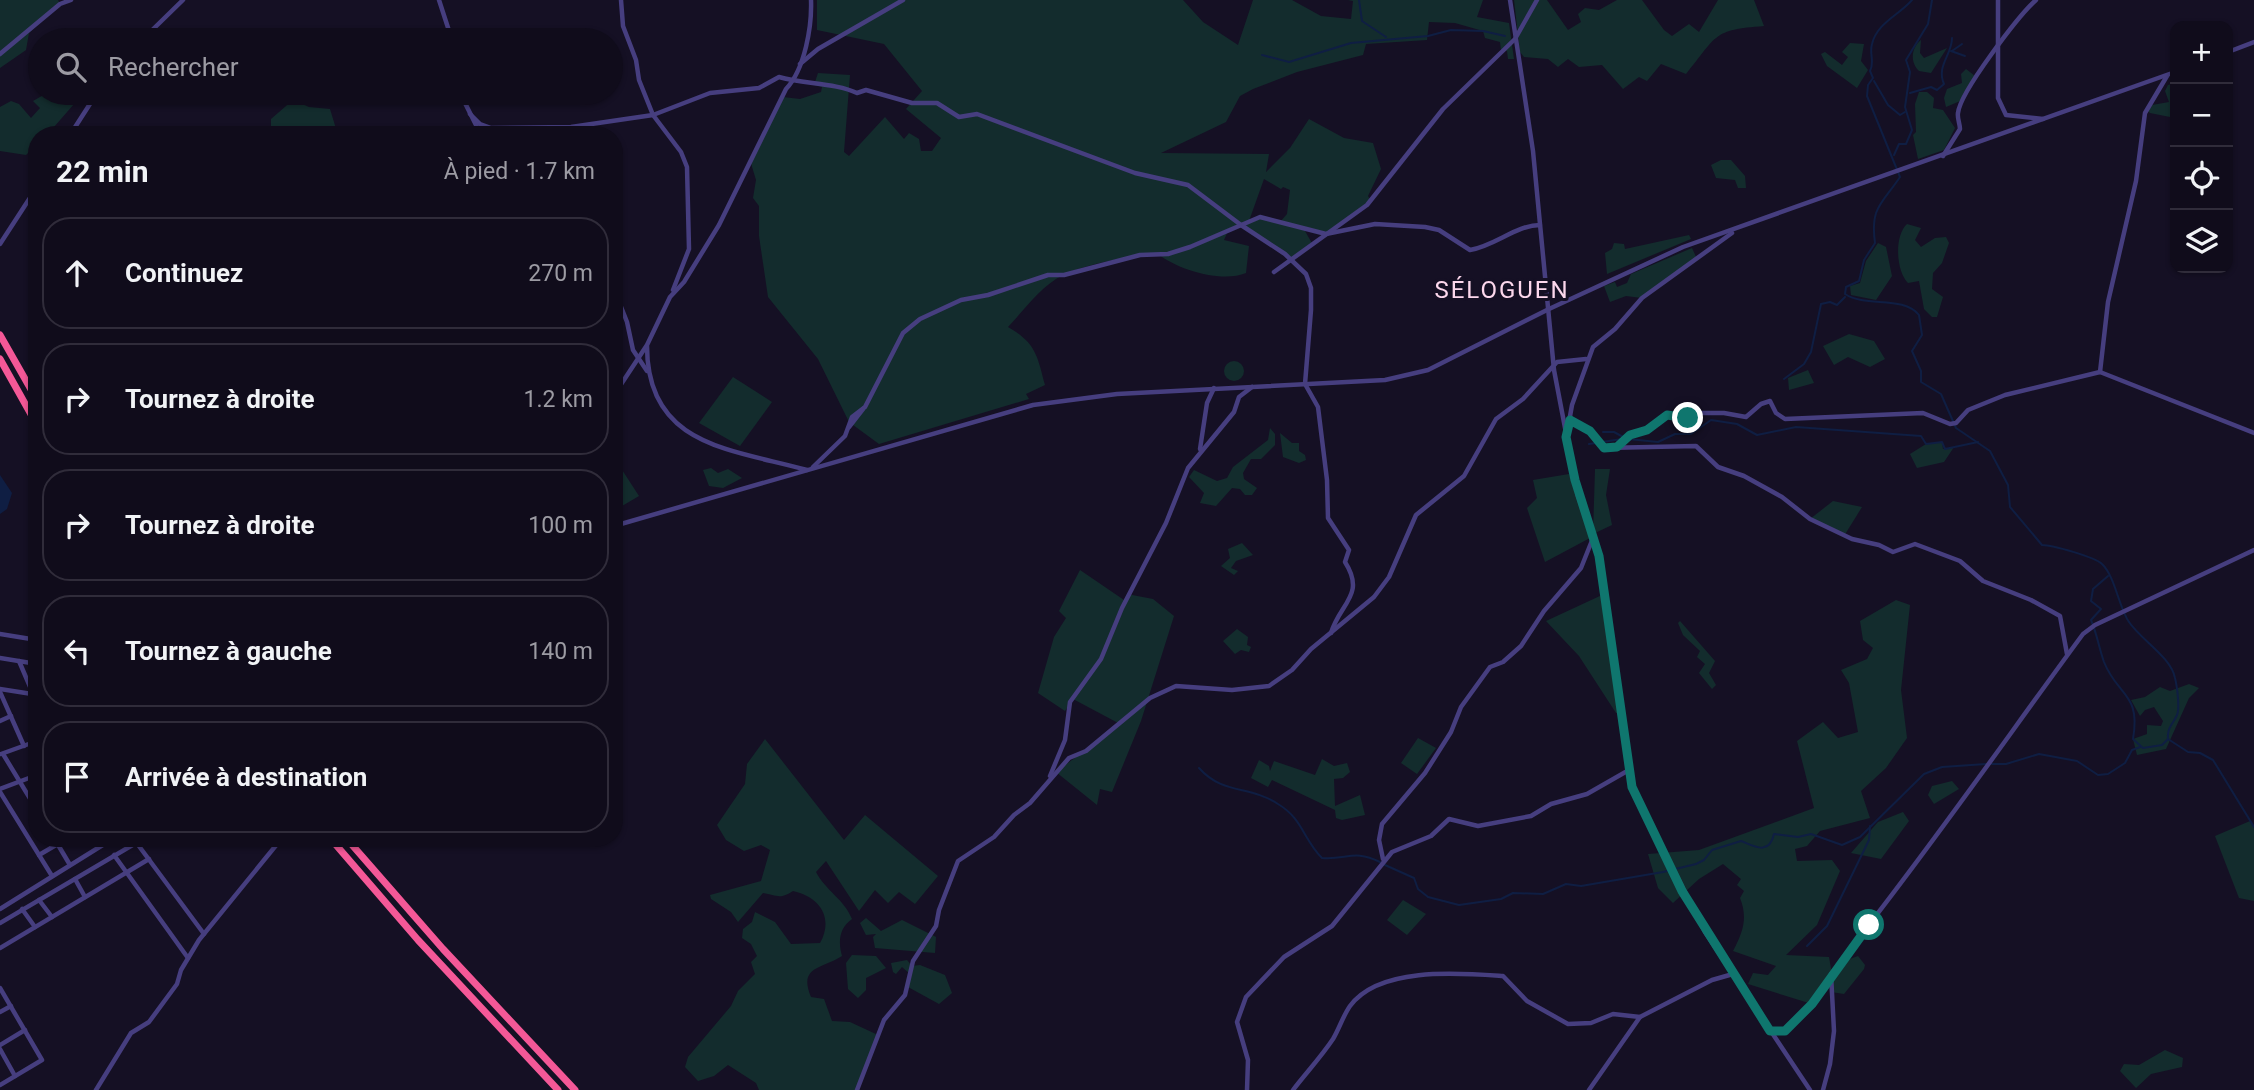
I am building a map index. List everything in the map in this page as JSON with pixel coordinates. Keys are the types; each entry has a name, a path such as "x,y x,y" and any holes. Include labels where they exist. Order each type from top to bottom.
{"highway":[{"path":"0,335 28,384"},
{"path":"0,359 28,409"},
{"path":"338,847 418,940 558,1090"},
{"path":"354,847 443,949 575,1090"}],"street":[{"path":"31,28 60,4 71,0"},
{"path":"154,28 183,0"},
{"path":"439,0 448,28"},
{"path":"621,0 624,30 636,60 639,80 653,115 681,152 689,178 689,249 647,345 623,381"},
{"path":"670,297 684,282 719,225 786,89 793,81 811,23 811,0"},
{"path":"800,65 818,49 903,0"},
{"path":"1510,0 1533,151 1554,364 1578,496 1593,537 1605,592 1629,770 1637,803 1682,891 1810,1090"},
{"path":"1274,272 1367,205 1443,108 1515,39 1537,0"},
{"path":"1998,0 1998,98 2006,115 2047,120"},
{"path":"1942,157 1960,129 1958,112 1975,76 2022,13 2036,0"},
{"path":"0,54 28,31"},
{"path":"2233,50 2254,43"},
{"path":"623,523 1032,405 1088,397 1214,388 1385,380 1428,370 1651,260 2170,74"},
{"path":"2100,372 2108,302 2136,181 2145,113 2167,75"},
{"path":"578,126 653,115 710,93 759,88 779,77 845,87 857,93 866,90 912,103 937,103 959,117 977,114 1135,173 1188,185 1292,260 1306,274 1311,288 1304,384 1318,407 1328,518 1349,550 1345,562 1354,582 1351,598 1337,617 1331,633"},
{"path":"76,126 89,105"},
{"path":"466,105 476,126"},
{"path":"470,114 486,126"},
{"path":"0,244 28,201"},
{"path":"808,470 840,443 854,413 865,407 902,333 920,320 961,300 988,295 1017,283 1140,255 1168,254 1260,217 1330,233 1375,224 1425,227 1439,230 1470,250 1504,239 1521,228 1540,225"},
{"path":"1566,437 1586,359 1593,347 1615,329 1642,298 1741,228"},
{"path":"623,316 637,358 649,374 657,395 672,418 695,439 759,460 808,470"},
{"path":"647,345 649,374"},
{"path":"857,1090 884,1020 905,995 914,961 936,926 939,910 958,861 994,837 1014,815 1030,803 1072,756 1086,751 1161,692 1177,686 1233,690 1269,687 1292,670 1374,597 1389,576 1416,515 1464,476 1496,419 1523,399 1554,364 1586,359"},
{"path":"1617,447 1630,435 1647,430 1667,415 1688,418 1710,413 1746,417 1761,404 1770,401 1776,413 1785,419 1923,413 1950,424 1956,423 1968,410 2005,395 2061,379 2100,372 2254,433"},
{"path":"1049,780 1065,740 1070,702 1101,659 1122,608 1156,544 1183,480 1198,453 1234,412 1240,397 1253,386"},
{"path":"1198,453 1207,403 1214,388"},
{"path":"1570,420 1590,431 1604,448 1696,446 1718,467 1744,476 1782,497 1810,519 1837,533 1879,545 1893,552 1915,544 1960,561 1983,581 2031,600 2060,616 2068,655"},
{"path":"1383,859 1379,840 1382,824 1425,773 1451,732 1461,707 1490,667 1503,662 1521,646 1544,611 1581,568 1590,553 1593,537"},
{"path":"1770,1031 1782,1033 1812,1004 1989,766 2083,634 2095,625 2254,550"},
{"path":"0,634 28,639"},
{"path":"0,658 28,662"},
{"path":"19,661 28,682"},
{"path":"24,746 0,690 28,693"},
{"path":"0,721 11,716"},
{"path":"28,744 1,754 28,795"},
{"path":"1247,1090 1248,1060 1237,1022 1246,997 1284,957 1332,926 1383,859 1401,847 1432,836 1449,819 1478,826 1531,816 1551,804 1587,794 1629,770"},
{"path":"28,779 0,791 28,837"},
{"path":"34,847 52,876"},
{"path":"39,855 53,847"},
{"path":"60,847 70,865"},
{"path":"0,909 99,847"},
{"path":"0,923 125,847"},
{"path":"140,847 204,934"},
{"path":"96,1090 131,1033 149,1022 177,984 188,958 204,934 275,847"},
{"path":"114,855 188,958"},
{"path":"0,948 149,859"},
{"path":"75,879 85,897"},
{"path":"39,900 52,917"},
{"path":"22,909 35,927"},
{"path":"1293,1090 1333,1039 1351,1005 1373,989 1392,980 1465,973 1503,976 1527,1001 1568,1024 1591,1023 1607,1015 1640,1017"},
{"path":"1589,1090 1640,1017 1712,980 1733,974"},
{"path":"1822,1090 1830,1063 1834,1031 1832,974"},
{"path":"0,988 42,1060 0,1085"},
{"path":"0,1012 11,1006"},
{"path":"15,1076 0,1047 24,1030"}],"green space":[{"path":"0,0 58,0 60,4 34,28 28,28 26,50 0,68"},
{"path":"817,0 1183,0 1203,22 1238,45 1253,0 1292,0 1321,16 1351,19 1353,1 1348,0 1483,0 1477,17 1509,23 1514,59 1508,59 1507,51 1501,50 1500,42 1485,38 1483,31 1455,23 1429,22 1427,40 1366,44 1363,55 1297,72 1240,96 1226,122 1161,153 1269,154 1266,172 1290,148 1309,119 1344,138 1373,143 1381,169 1368,196 1371,201 1330,233 1305,231 1313,245 1292,260 1241,225 1228,231 1224,240 1249,246 1246,273 1236,276 1213,276 1188,270 1158,254 1110,261 1063,275 1040,292 1008,327 1030,344 1045,385 1026,394 1029,399 879,444 849,422 818,359 768,297 759,236 759,206 753,198 756,180 750,160 783,97 800,99 821,92 822,87 814,85 818,73 850,75 844,152 849,156 885,117 904,139 909,133 919,139 921,151 932,151 941,138 906,109 922,91 884,44 817,30","holes":["1264,179 1281,189 1283,187 1290,190 1287,214 1280,222 1260,217 1249,221"]},
{"path":"1514,0 1547,0 1568,30 1581,22 1578,14 1585,8 1599,10 1617,0 1642,0 1664,30 1672,36 1689,24 1699,32 1718,0 1754,0 1764,26 1734,30 1718,37 1686,74 1661,64 1647,81 1639,77 1623,89 1602,65 1579,67 1568,59 1558,67 1548,59 1524,57 1520,52"},
{"path":"1921,40 1920,53 1924,58 1947,48 1931,73 1919,71 1914,63 1914,51"},
{"path":"1850,43 1864,44 1861,61 1868,70 1857,88 1827,66 1821,54 1825,52 1842,65 1848,57 1842,52"},
{"path":"1966,69 1975,76 1965,99 1946,107 1944,98 1947,89 1962,83 1961,74"},
{"path":"2168,85 2170,117 2150,113 2148,111 2152,105 2169,102 2165,91"},
{"path":"1919,92 1927,92 1934,98 1933,108 1943,110 1955,128 1944,150 1918,159 1913,135 1916,132 1915,104"},
{"path":"11,101 19,104 31,118 40,108 37,105 73,105 55,126 28,126 26,155 0,151 0,107"},
{"path":"287,105 304,105 330,109 335,126 271,126 271,119"},
{"path":"1721,160 1731,160 1745,176 1746,188 1738,188 1735,180 1716,178 1711,165"},
{"path":"1907,224 1921,228 1915,240 1921,247 1935,238 1946,237 1949,243 1942,263 1933,273 1932,289 1943,297 1937,317 1932,317 1924,309 1919,281 1908,283 1901,270 1898,245"},
{"path":"1689,235 1691,239 1607,274 1605,253 1612,249 1614,243 1624,244 1625,249"},
{"path":"1878,243 1886,247 1892,276 1876,300 1851,295 1850,286 1860,283 1866,261"},
{"path":"1692,248 1697,259 1642,298 1626,296 1610,302 1604,286 1615,282 1617,287 1627,283 1631,274"},
{"path":"1849,334 1874,341 1885,359 1870,367 1848,357 1834,365 1823,346"},
{"path":"1234,361 1241,364 1244,371 1241,378 1234,381 1227,378 1224,371 1227,364"},
{"path":"1808,370 1814,383 1789,390 1788,378"},
{"path":"733,377 772,402 740,446 699,423"},
{"path":"1270,428 1275,434 1275,445 1261,459 1251,459 1243,473 1244,479 1257,488 1252,495 1245,495 1240,489 1232,488 1216,506 1200,503 1204,493 1189,477 1194,470 1217,481 1227,478 1233,467 1268,440"},
{"path":"1280,433 1292,443 1299,443 1299,451 1305,455 1306,460 1299,463 1283,457"},
{"path":"1942,442 1943,449 1954,447 1944,462 1917,468 1910,454 1926,444"},
{"path":"711,468 718,473 728,469 742,478 723,488 709,486 703,470"},
{"path":"1595,469 1610,469 1606,495 1612,525 1593,534"},
{"path":"623,471 639,496 623,505"},
{"path":"1569,474 1590,538 1545,562 1527,508 1537,498 1533,480"},
{"path":"1833,501 1862,507 1844,536 1810,519"},
{"path":"1242,543 1253,555 1236,561 1231,568 1238,571 1234,575 1221,566 1230,558 1228,549"},
{"path":"1080,570 1124,600 1127,594 1153,599 1174,616 1141,721 1112,792 1100,789 1097,805 1056,772 1120,724 1073,699 1065,711 1038,693 1054,637 1066,618 1059,611"},
{"path":"1602,595 1619,713 1616,713 1579,656 1546,621"},
{"path":"1896,600 1910,605 1901,690 1907,738 1886,768 1861,791 1870,818 1820,831 1807,846 1795,849 1797,861 1832,860 1840,871 1817,925 1786,955 1829,957 1832,974 1812,1004 1748,984 1753,973 1768,975 1776,966 1733,951 1743,925 1744,912 1740,898 1744,891 1737,885 1741,879 1723,864 1699,879 1673,903 1658,888 1648,854 1699,850 1814,808 1797,741 1823,722 1838,738 1858,732 1849,683 1841,670 1867,659 1873,648 1863,640 1860,621"},
{"path":"1680,621 1715,661 1709,673 1716,685 1712,689 1699,673 1705,664 1697,657 1700,651 1683,635 1678,623"},
{"path":"1237,629 1248,637 1247,645 1251,647 1249,652 1241,650 1235,654 1223,641"},
{"path":"2189,684 2199,688 2189,698 2166,749 2137,755 2133,739 2147,734 2147,725 2161,726 2163,721 2154,707 2145,710 2140,716 2131,700 2145,697 2160,687 2170,691"},
{"path":"1418,738 1436,748 1417,774 1401,763"},
{"path":"765,739 844,840 865,815 938,876 915,904 899,892 888,903 875,890 859,911 826,861 816,872 852,919 844,927 841,936 842,956 810,974 808,987 811,997 824,999 832,1021 850,1022 878,1035 857,1090 759,1090 756,1083 728,1065 714,1076 698,1081 685,1067 688,1057 731,1006 738,991 755,974 751,962 757,956 751,944 742,938 743,929 752,922 755,912 775,922 791,944 820,943 824,934 825,917 817,903 793,891 781,896 763,893 738,922 731,912 711,899 710,895 761,881 770,850 761,845 744,851 726,840 717,825 745,784 747,764"},
{"path":"1322,759 1334,766 1347,763 1350,772 1343,778 1334,779 1335,806 1360,795 1365,815 1342,820 1336,818 1335,810 1272,780 1268,787 1251,778 1259,760 1269,766 1270,771 1274,761 1315,775"},
{"path":"1952,781 1959,789 1934,804 1928,795 1932,786"},
{"path":"1903,812 1909,821 1881,859 1851,853 1878,822"},
{"path":"2250,821 2254,827 2254,901 2239,898 2215,836"},
{"path":"1403,900 1426,914 1407,935 1387,920"},
{"path":"866,918 881,931 902,920 936,937 935,953 875,948 873,937 876,934 866,935 860,923"},
{"path":"852,955 876,956 886,968 866,978 866,990 858,998 848,989 846,963"},
{"path":"1858,956 1865,965 1864,969 1844,994 1831,992 1837,969"},
{"path":"907,960 912,966 920,965 945,975 952,993 939,1004 908,987 910,974 902,967 896,974 891,963"},
{"path":"2165,1050 2183,1058 2182,1067 2151,1074 2136,1088 2120,1071 2124,1064 2139,1065"}],"water":[{"path":"0,475 12,493 7,509 0,514"}],"waterway":[{"path":"1359,0 1362,21 1386,37"},
{"path":"1912,0 1883,25 1872,44 1870,71 1873,78 1868,85 1867,96 1900,177 1876,213 1875,243 1864,260 1859,281 1846,287 1845,294 1863,300 1904,305 1919,315 1922,335 1912,351 1921,371 1921,382 1941,394 1956,428 1990,451 2008,485 2010,507 2042,545 2091,558 2106,569 2129,622 2168,663 2175,678 2178,707 2168,739 2188,752 2200,753 2213,760 2254,827"},
{"path":"1894,155 1899,144 1906,144 1912,130 1905,107 1910,72 1906,60 1928,24 1932,0"},
{"path":"1262,55 1289,62 1351,43 1428,36 1451,30 1483,31 1505,36"},
{"path":"1910,93 1931,87 1937,90 1944,84 1943,66 1952,38"},
{"path":"1952,51 1962,44"},
{"path":"1951,51 1965,56"},
{"path":"1874,81 1888,105 1900,115 1905,112"},
{"path":"1784,379 1804,364 1811,352 1821,304 1830,302 1837,305 1845,297"},
{"path":"1628,439 1658,442 1675,434 1691,434 1711,420 1737,424 1757,435 1796,427 1921,436 1926,444 1942,442 1945,449 1978,442"},
{"path":"1603,432 1614,432 1625,438"},
{"path":"1589,444 1622,439"},
{"path":"2108,576 2093,589 2091,601 2101,609 2091,620 2104,662 2131,704 2135,724 2133,739 2143,748 2162,745 2168,739"},
{"path":"1992,764 2006,764 2039,754 2077,761 2098,775 2108,774 2125,763 2132,750 2140,747"},
{"path":"1385,865 1414,878 1418,889 1428,897 1459,905 1501,899 1513,893 1543,894 1566,884 1581,886 1663,872 1696,864 1704,860 1712,850 1741,841 1756,847 1765,847 1772,841 1774,834 1798,837 1811,834 1842,845 1860,837 1924,774 1942,767 1986,764"},
{"path":"1199,768 1217,782 1257,794 1278,804 1293,816 1322,858 1363,856 1380,862"},
{"path":"1807,946 1827,926 1869,840 1870,826"}],"district":[{"name":"SÉLOGUEN","path":"1502,290"}],"route":[{"path":"1688,418 1667,415 1647,430 1630,435 1623,444 1611,448 1604,448 1590,431 1570,420 1566,437 1578,496 1599,556 1626,755 1637,803 1705,932 1770,1031 1785,1031 1812,1004 1835,968 1869,925"}]}
